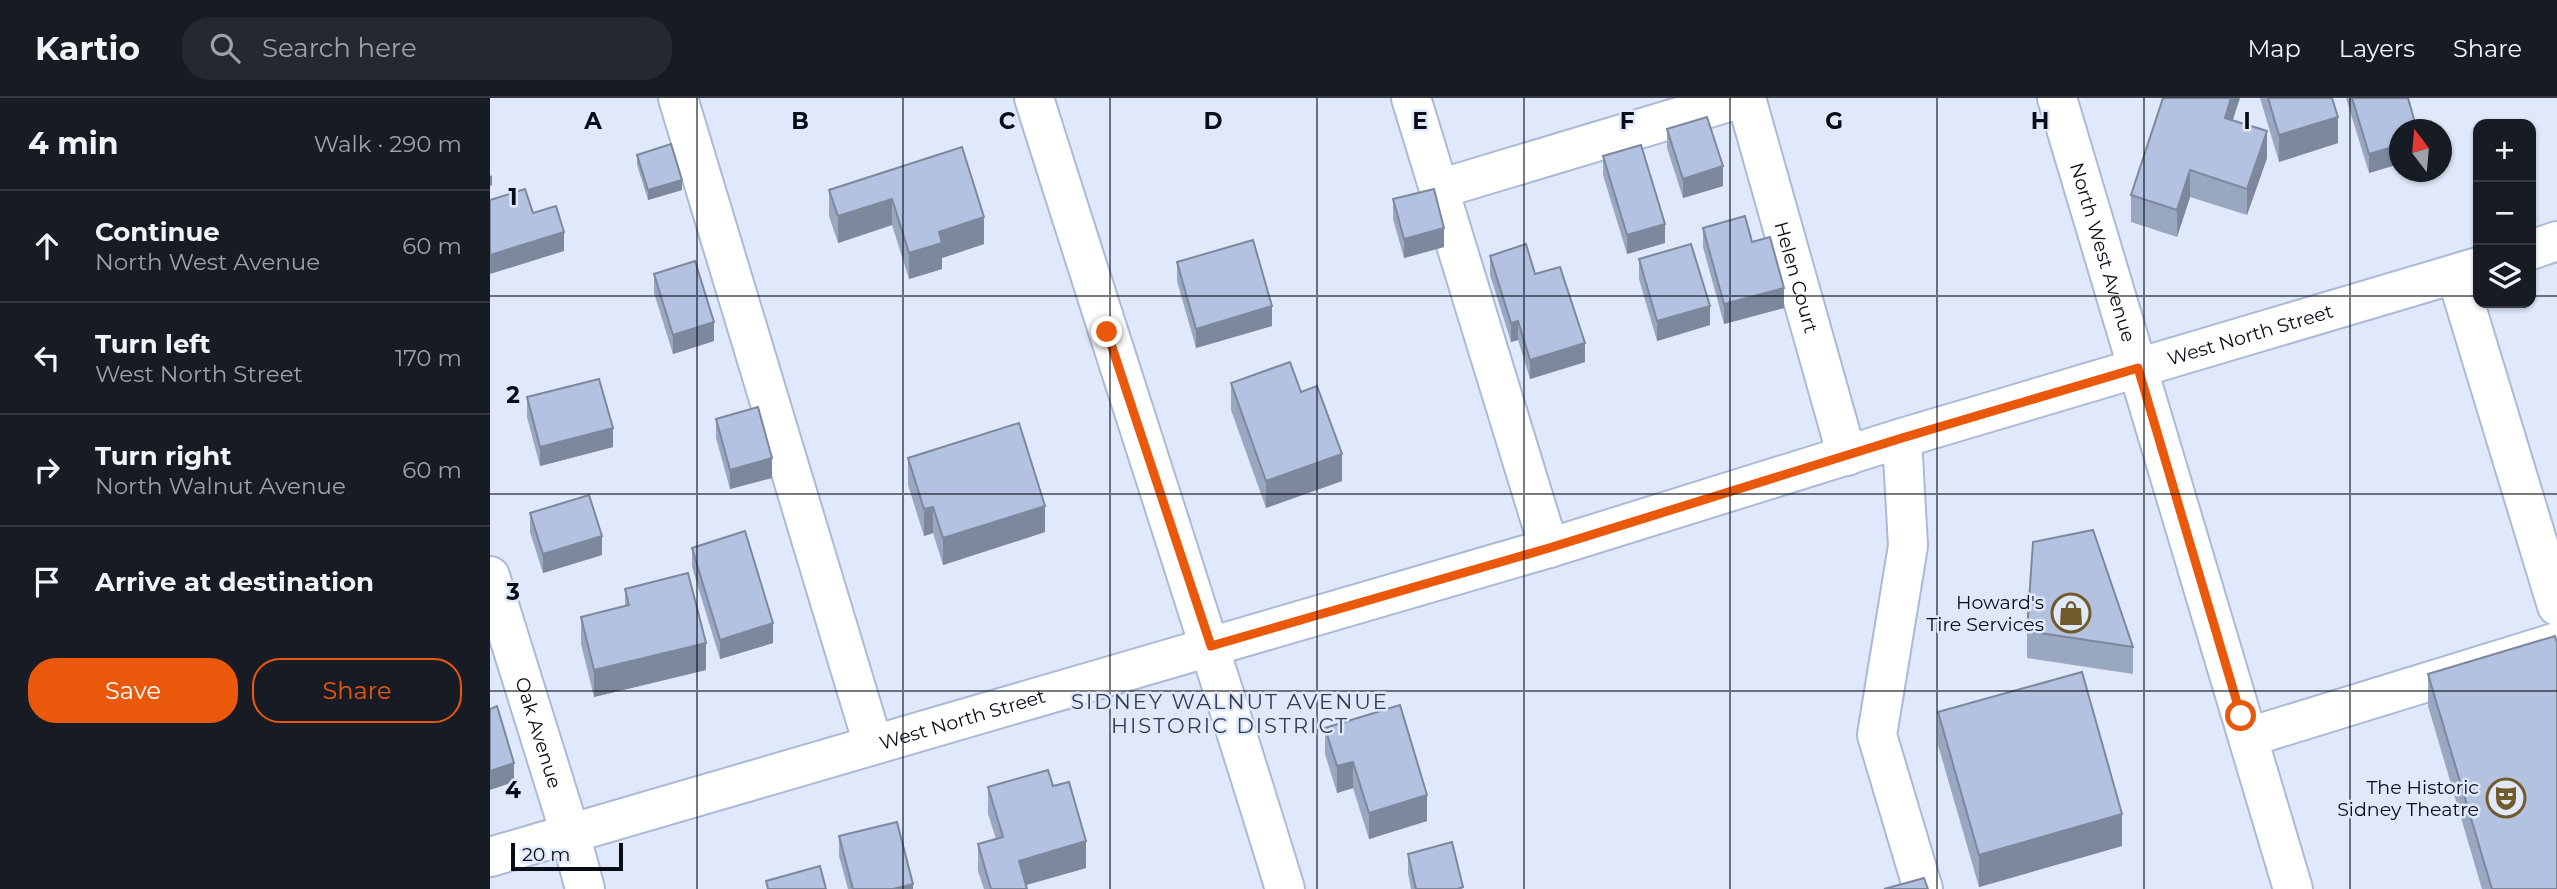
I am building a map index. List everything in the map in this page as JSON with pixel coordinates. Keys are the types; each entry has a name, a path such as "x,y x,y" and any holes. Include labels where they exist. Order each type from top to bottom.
{"street":[{"path":"678,98 873,744"},
{"path":"1034,98 1107,332 1211,646 1285,889"},
{"path":"1411,98 1549,548"},
{"path":"1439,188 1744,98"},
{"name":"Helen Court","path":"1744,98 1847,456"},
{"name":"North West Avenue","path":"2057,98 2293,889"},
{"path":"2536,248 2557,241"},
{"path":"2467,270 2557,606"},
{"name":"West North Street","path":"490,857 1549,548 1902,438 2467,270"},
{"path":"1902,438 1908,547 1877,734 1923,889"},
{"name":"Oak Avenue","path":"490,576 586,889"},
{"path":"2249,737 2557,642"}],"building":[{"path":"2163,98 2231,98 2225,118 2267,131 2247,189 2190,170 2177,210 2131,195"},
{"path":"2268,98 2332,98 2338,117 2279,135"},
{"path":"2352,98 2408,98 2414,119 2389,119 2389,148 2369,154"},
{"path":"1707,117 1723,166 1683,179 1667,129"},
{"path":"671,144 682,180 648,190 637,155"},
{"path":"1641,145 1665,224 1627,235 1603,156"},
{"path":"962,147 984,217 939,232 942,243 909,253 892,199 838,216 829,190"},
{"path":"525,189 533,213 556,206 564,232 490,255 490,200"},
{"path":"1434,189 1444,228 1404,239 1393,199"},
{"path":"1745,216 1752,242 1770,237 1784,288 1724,304 1703,228"},
{"path":"1253,240 1272,306 1196,329 1177,262"},
{"path":"1526,244 1535,274 1560,267 1585,343 1530,360 1518,321 1511,323 1490,256"},
{"path":"1691,244 1710,306 1657,321 1639,259"},
{"path":"695,261 714,322 673,335 654,274"},
{"path":"1290,362 1301,392 1317,386 1342,454 1266,481 1231,383"},
{"path":"599,379 613,428 540,447 527,397"},
{"path":"758,407 772,458 730,470 716,419"},
{"path":"1019,423 1045,506 943,538 933,507 924,509 908,458"},
{"path":"589,495 602,536 543,554 530,513"},
{"name":"Howard's Tire Services","path":"2093,530 2133,647 2027,631 2033,542"},
{"path":"745,531 773,623 720,640 692,548"},
{"path":"688,573 706,643 594,670 581,617 629,605 625,589"},
{"name":"The Historic Sidney Theatre","path":"2555,636 2557,889 2492,889 2428,674"},
{"path":"2082,672 2122,814 1979,855 1938,712"},
{"path":"1400,705 1427,795 1369,813 1353,762 1337,766 1325,728"},
{"path":"497,706 514,763 490,771 490,709"},
{"path":"1048,770 1053,786 1069,782 1086,841 1019,861 1027,889 991,889 978,844 1003,837 988,787"},
{"path":"897,822 913,884 893,889 853,889 839,836"},
{"path":"1452,842 1463,887 1416,889 1408,854"},
{"path":"820,866 826,889 768,889 766,881"},
{"path":"1924,878 1928,889 1884,889"}],"place":[{"name":"Howard's Tire Services","path":"2071,613"},
{"name":"The Historic Sidney Theatre","path":"2506,798"}],"district":[{"name":"SIDNEY WALNUT AVENUE HISTORIC DISTRICT","path":"1230,714"}],"route":[{"path":"1107,332 1211,646 1549,548 2138,368 2241,716"}]}
